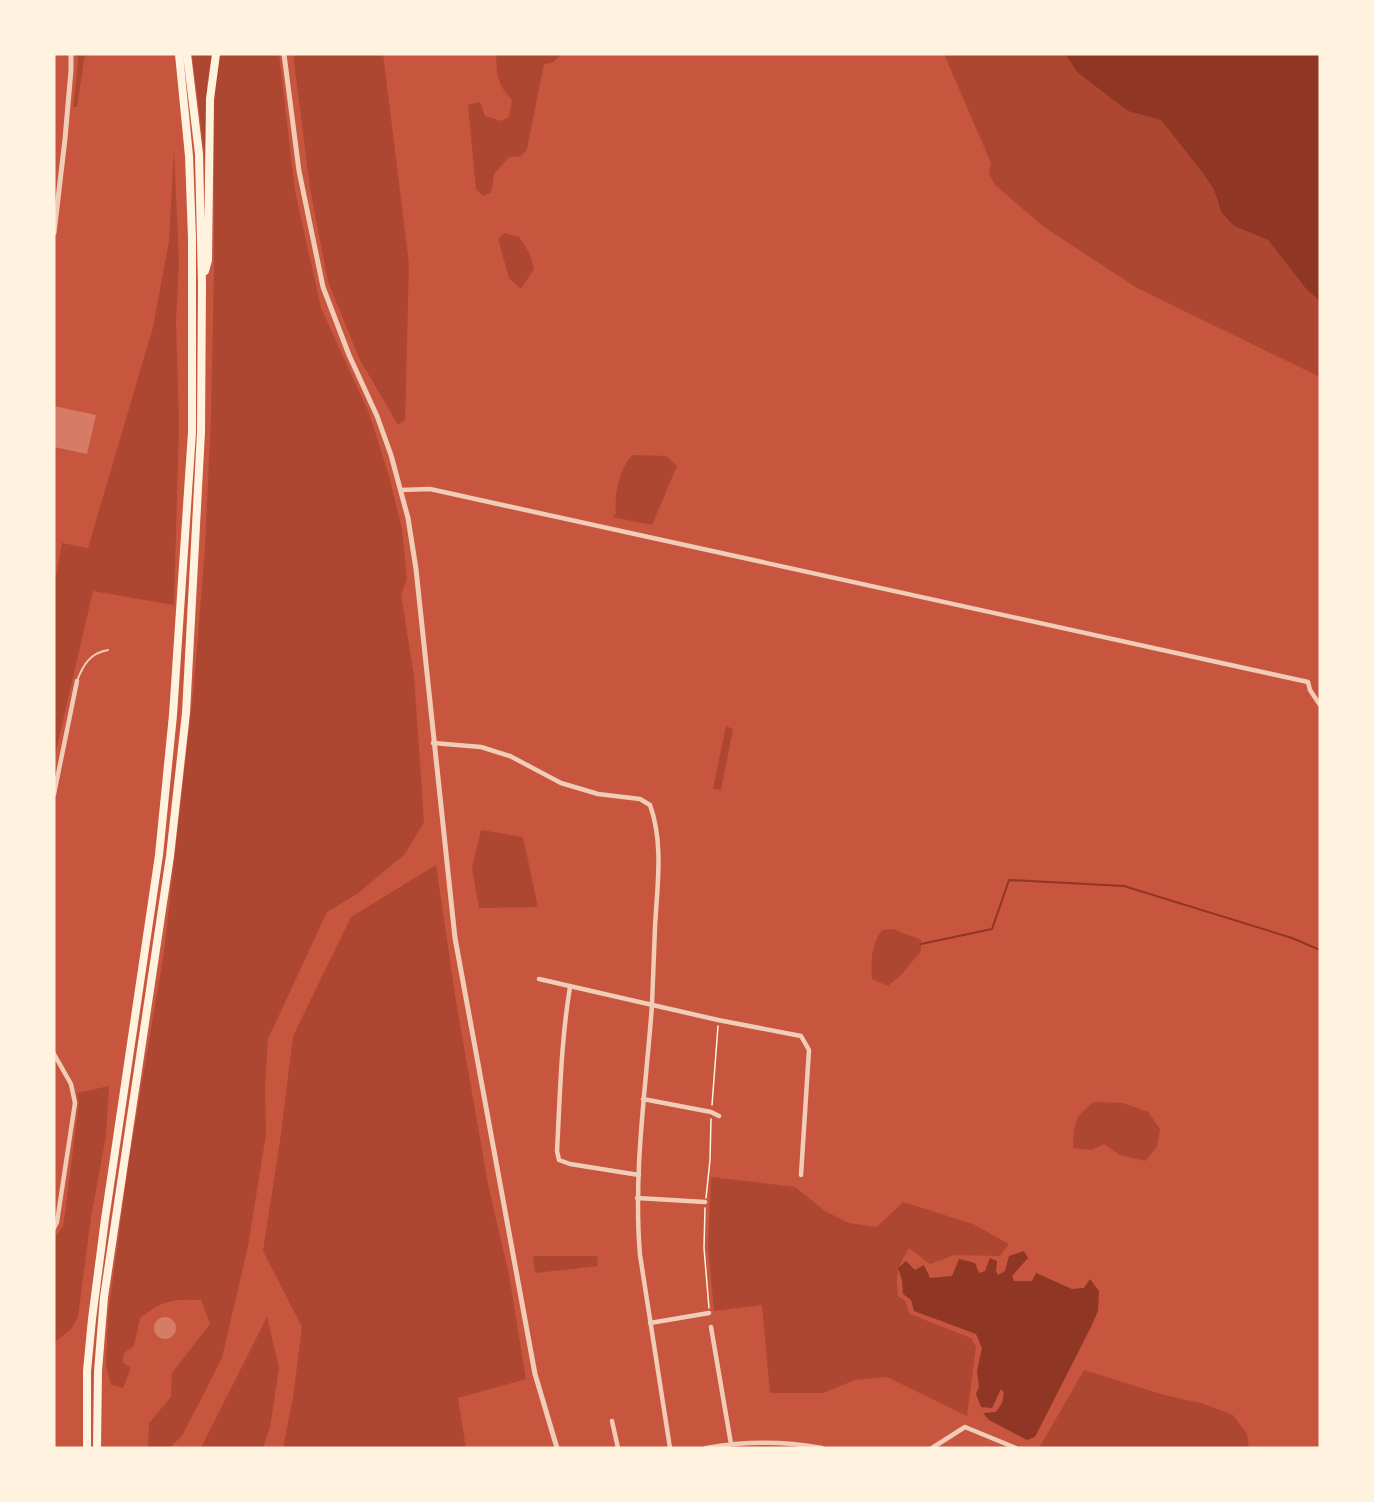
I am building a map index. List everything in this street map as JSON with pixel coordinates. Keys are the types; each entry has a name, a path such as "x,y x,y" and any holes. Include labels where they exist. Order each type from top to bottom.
{"highway":[{"path":"87,1448 87,1371 92,1319 161,831 173,715 192,432 192,238 189,156 179,54"},
{"path":"97,1448 97,1394 104,1297 170,856 186,713 201,432 202,285 199,154 187,54"},
{"path":"202,285 208,260 210,99 216,54"}],"street":[{"path":"54,233 70,82 70,54"},
{"path":"284,54 299,171 322,287 349,355 378,416 401,490 416,569 433,743 461,977 535,1374 556,1448"},
{"path":"401,490 430,489 1308,682 1310,690 1320,705"},
{"path":"54,794 77,681"},
{"path":"433,743 481,747 510,756 561,783 598,794 640,799 650,805 654,814 659,859 652,1004 643,1099 638,1198 640,1255 670,1448"},
{"path":"539,979 718,1020 801,1036 806,1041 809,1050 801,1175"},
{"path":"570,987 565,1014 561,1072 557,1151 559,1160 570,1164 639,1175"},
{"path":"54,1054 71,1084 75,1103 57,1222 54,1228"},
{"path":"643,1099 711,1112 719,1116"},
{"path":"638,1198 705,1203"},
{"path":"650,1323 709,1313"},
{"path":"711,1327 731,1444"},
{"path":"612,1421 618,1448"},
{"path":"932,1448 965,1427 1016,1448"},
{"path":"706,1448 765,1442 822,1448"}],"lane":[{"path":"77,681 82,666 99,652 108,650"}],"path":[{"path":"709,1313 704,1248 705,1203 710,1160 718,1020"}],"shaded area":[{"path":"77,54 85,54 77,107 73,107 78,61"},
{"path":"192,54 212,54 207,84 205,158"},
{"path":"220,54 279,54 295,191 321,308 369,413 389,476 402,529 407,580 401,594 414,676 424,822 405,854 357,894 327,912 268,1039 265,1087 266,1134 248,1246 222,1358 182,1436 169,1448 148,1448 149,1423 171,1397 172,1373 210,1324 201,1300 168,1302 155,1307 140,1318 134,1346 124,1353 123,1363 130,1367 123,1388 111,1385 106,1366 108,1316 128,1166 164,952 194,684 205,548 211,416 214,116 215,82"},
{"path":"293,54 383,54 409,264 405,420 398,425 360,360 328,282 310,188"},
{"path":"496,54 562,54 552,63 544,64 527,149 521,156 509,157 494,174 491,193 483,196 476,189 468,105 480,102 485,116 501,121 509,117 512,100 503,89 499,79"},
{"path":"944,54 1065,54 1077,72 1128,110 1161,120 1205,176 1214,190 1218,205 1234,226 1268,240 1307,290 1320,301 1320,377 1137,288 1044,227 995,185 989,174 991,163"},
{"path":"1065,54 1320,54 1320,301 1307,290 1268,240 1234,226 1221,212 1214,190 1205,176 1161,120 1128,111 1077,72"},
{"path":"174,149 179,262 176,321 179,425 174,605 93,591 54,759 54,587 62,543 88,548 153,327 169,241"},
{"path":"504,233 519,237 529,252 534,269 521,289 509,278 498,239"},
{"path":"632,455 666,456 677,466 652,525 612,517 616,514 617,490 621,475"},
{"path":"726,726 733,729 721,790 713,789"},
{"path":"481,830 523,837 538,907 479,908 472,868"},
{"path":"436,865 456,1001 488,1184 509,1275 526,1379 458,1398 466,1448 283,1448 293,1398 302,1327 263,1251 293,1036 351,917"},
{"path":"895,929 921,940 921,951 901,975 888,986 872,979 873,953 882,930"},
{"path":"109,1086 106,1136 91,1217 78,1317 71,1329 55,1342 54,1239 63,1226 79,1102 77,1093"},
{"path":"1094,1102 1123,1103 1148,1112 1160,1129 1157,1147 1145,1161 1120,1155 1104,1144 1092,1150 1073,1148 1076,1121 1082,1112"},
{"path":"711,1177 795,1187 825,1211 849,1223 877,1227 903,1202 973,1224 1009,1244 1000,1256 955,1255 930,1264 909,1248 898,1271 898,1296 905,1301 910,1314 971,1338 976,1347 967,1416 887,1377 855,1380 823,1393 770,1393 762,1305 714,1311 708,1247"},
{"path":"1024,1251 1028,1258 1012,1276 1014,1281 1032,1281 1036,1273 1072,1289 1084,1288 1090,1279 1099,1291 1098,1311 1091,1327 1035,1437 1027,1440 989,1420 983,1413 996,1412 1002,1403 1004,1393 1001,1389 992,1408 981,1407 976,1394 979,1387 977,1371 982,1348 976,1334 914,1311 911,1300 903,1294 898,1268 906,1261 915,1270 924,1265 930,1278 952,1276 959,1259 975,1263 979,1273 985,1271 990,1258 997,1261 998,1275 1005,1271 1009,1256"},
{"path":"533,1256 597,1256 598,1266 535,1273"},
{"path":"267,1317 279,1368 270,1427 263,1448 201,1448"},
{"path":"1084,1370 1164,1395 1201,1403 1233,1415 1247,1434 1249,1448 1039,1448"}],"building":[{"path":"54,406 96,415 87,454 54,447"},
{"path":"165,1317 173,1320 176,1328 173,1336 165,1339 157,1336 154,1328 157,1320"}],"waterway":[{"path":"921,944 992,929 1009,880 1124,886 1292,938 1320,950"}]}
